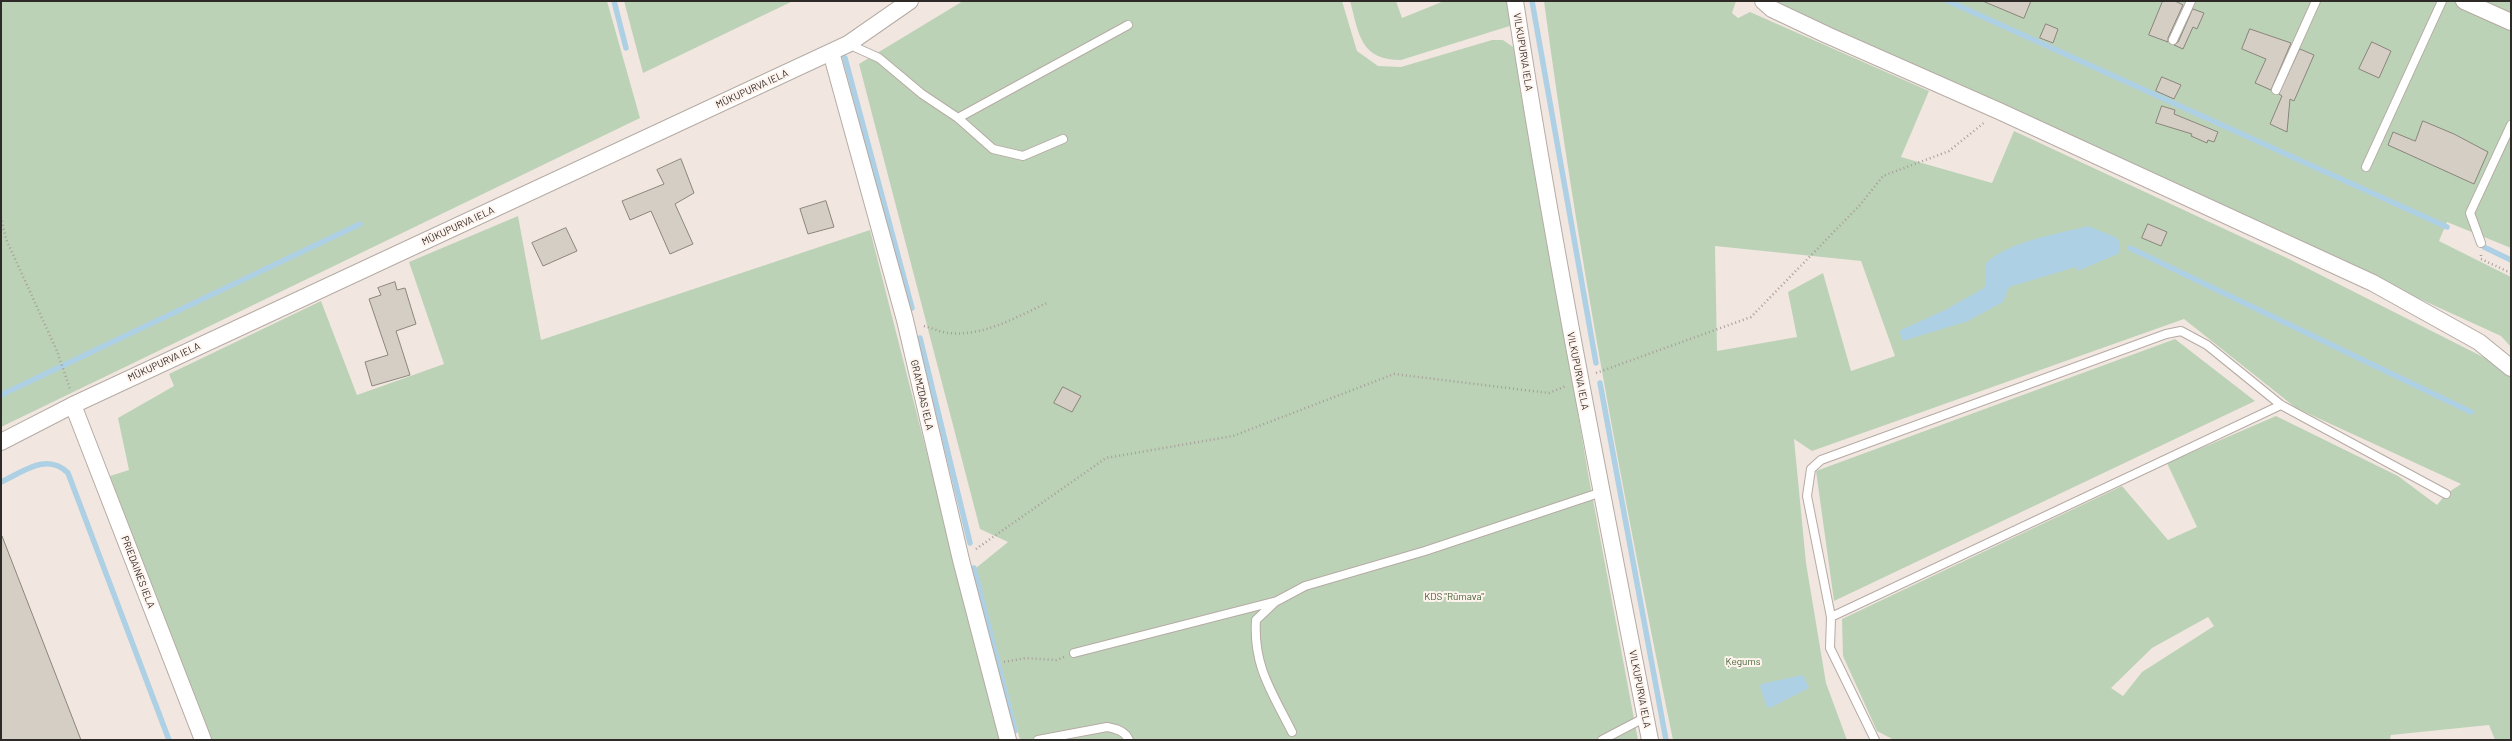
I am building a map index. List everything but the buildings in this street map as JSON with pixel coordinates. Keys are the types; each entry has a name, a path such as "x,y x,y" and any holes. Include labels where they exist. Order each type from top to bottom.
{"street":[{"name":"MŪKUPURVA IELA","path":"1,442 73,405 848,44 910,1"},
{"name":"VILKUPURVA IELA","path":"1515,1 1535,135 1580,381 1650,740"},
{"path":"1763,1 1772,9 1827,35 1999,111 2373,283 2479,342 2511,368"},
{"path":"2464,1 2511,22"},
{"name":"GRAMZDAS IELA","path":"831,52 905,320 960,560 1008,740"},
{"name":"PRIEDAINES IELA","path":"73,405 203,740"}],"lane":[{"path":"2173,40 2191,1"},
{"path":"2276,90 2316,1"},
{"path":"2366,167 2442,1"},
{"path":"958,118 1128,25"},
{"path":"848,44 879,58 922,94 958,118 984,143 1003,153 1022,156 1063,139"},
{"path":"2481,243 2470,213 2511,125"},
{"path":"1875,740 1830,648 1831,617 1807,496 1811,469 1822,460 2166,334 2181,331 2207,344 2281,405 2446,494"},
{"path":"1831,617 2281,405"},
{"path":"1074,653 1277,601 1305,586 1425,551 1602,492"},
{"path":"1277,601 1256,620 1255,634 1260,670 1292,732"},
{"path":"1602,740 1646,717"},
{"path":"1038,740 1107,727 1118,730 1126,735 1129,740"}],"path":[{"path":"1606,370 1751,317 1860,205 1883,176 1949,150 1999,111"},
{"path":"1,217 6,239 65,373"},
{"path":"2481,243 2481,259 2511,273"},
{"path":"905,320 948,333 973,332 994,327 1047,303"},
{"path":"960,560 1106,458 1233,436 1394,374 1549,393 1580,381"},
{"path":"989,665 1026,658 1056,660 1074,653"}],"green space":[{"path":"1,1 607,1 640,118 1,427"},
{"path":"624,1 793,1 643,73"},
{"name":"KDS \"Rūmava\"","path":"963,1 1342,1 1357,51 1378,66 1401,67 1492,40 1503,40 1516,49 1588,473 1638,740 1020,740 976,568 1008,542 980,529 859,64"},
{"path":"1350,1 1396,1 1402,18 1444,1 1509,1 1513,25 1401,60 1387,59 1369,50 1364,43 1359,34"},
{"name":"Ķegums","path":"1544,1 1736,1 1732,13 1738,18 1750,12 1929,91 1901,157 1992,183 2014,131 2287,258 2495,363 2511,377 2511,740 2495,740 2489,725 2391,735 2390,740 1894,740 1877,731 1843,656 1842,619 2122,486 2168,540 2197,527 2167,463 2276,416 2398,476 2437,505 2446,494 2461,484 2296,408 2184,319 1812,451 1794,439 1806,563 1826,683 1847,740 1673,740 1636,556 1602,372 1557,94","holes":["1715,246 1861,261 1895,356 1851,371 1823,273 1788,292 1797,337 1717,351","2208,617 2214,626 2142,672 2123,696 2111,688 2152,648"]},
{"path":"1773,1 2511,1 2511,248 2447,222 2439,241 2511,277 2511,347 2501,336 1774,4"},
{"path":"518,216 541,340 870,230 1000,740 211,740 110,476 129,470 118,418 174,386 169,374 321,301 357,395 444,364 409,262"},
{"path":"2175,339 2255,401 1834,601 1816,471"}],"water":[{"path":"2088,226 2115,237 2120,242 2120,253 2078,271 2076,267 2009,287 2003,302 1968,321 1903,341 1899,331 1947,309 1984,288 1986,282 1985,264 2007,249 2034,239"},
{"path":"1803,675 1809,688 1770,708 1767,707 1760,687 1761,684"}],"waterway":[{"path":"614,1 626,48"},
{"path":"1532,1 1596,363"},
{"path":"1948,1 2447,227"},
{"path":"845,58 912,308"},
{"path":"1,395 360,224"},
{"path":"2484,247 2511,260"},
{"path":"2130,248 2471,412"},
{"path":"920,338 970,543"},
{"path":"1600,383 1666,740"},
{"path":"1,482 26,469 43,464 52,464 60,467 68,473 169,740"},
{"path":"974,568 1015,731"}]}
